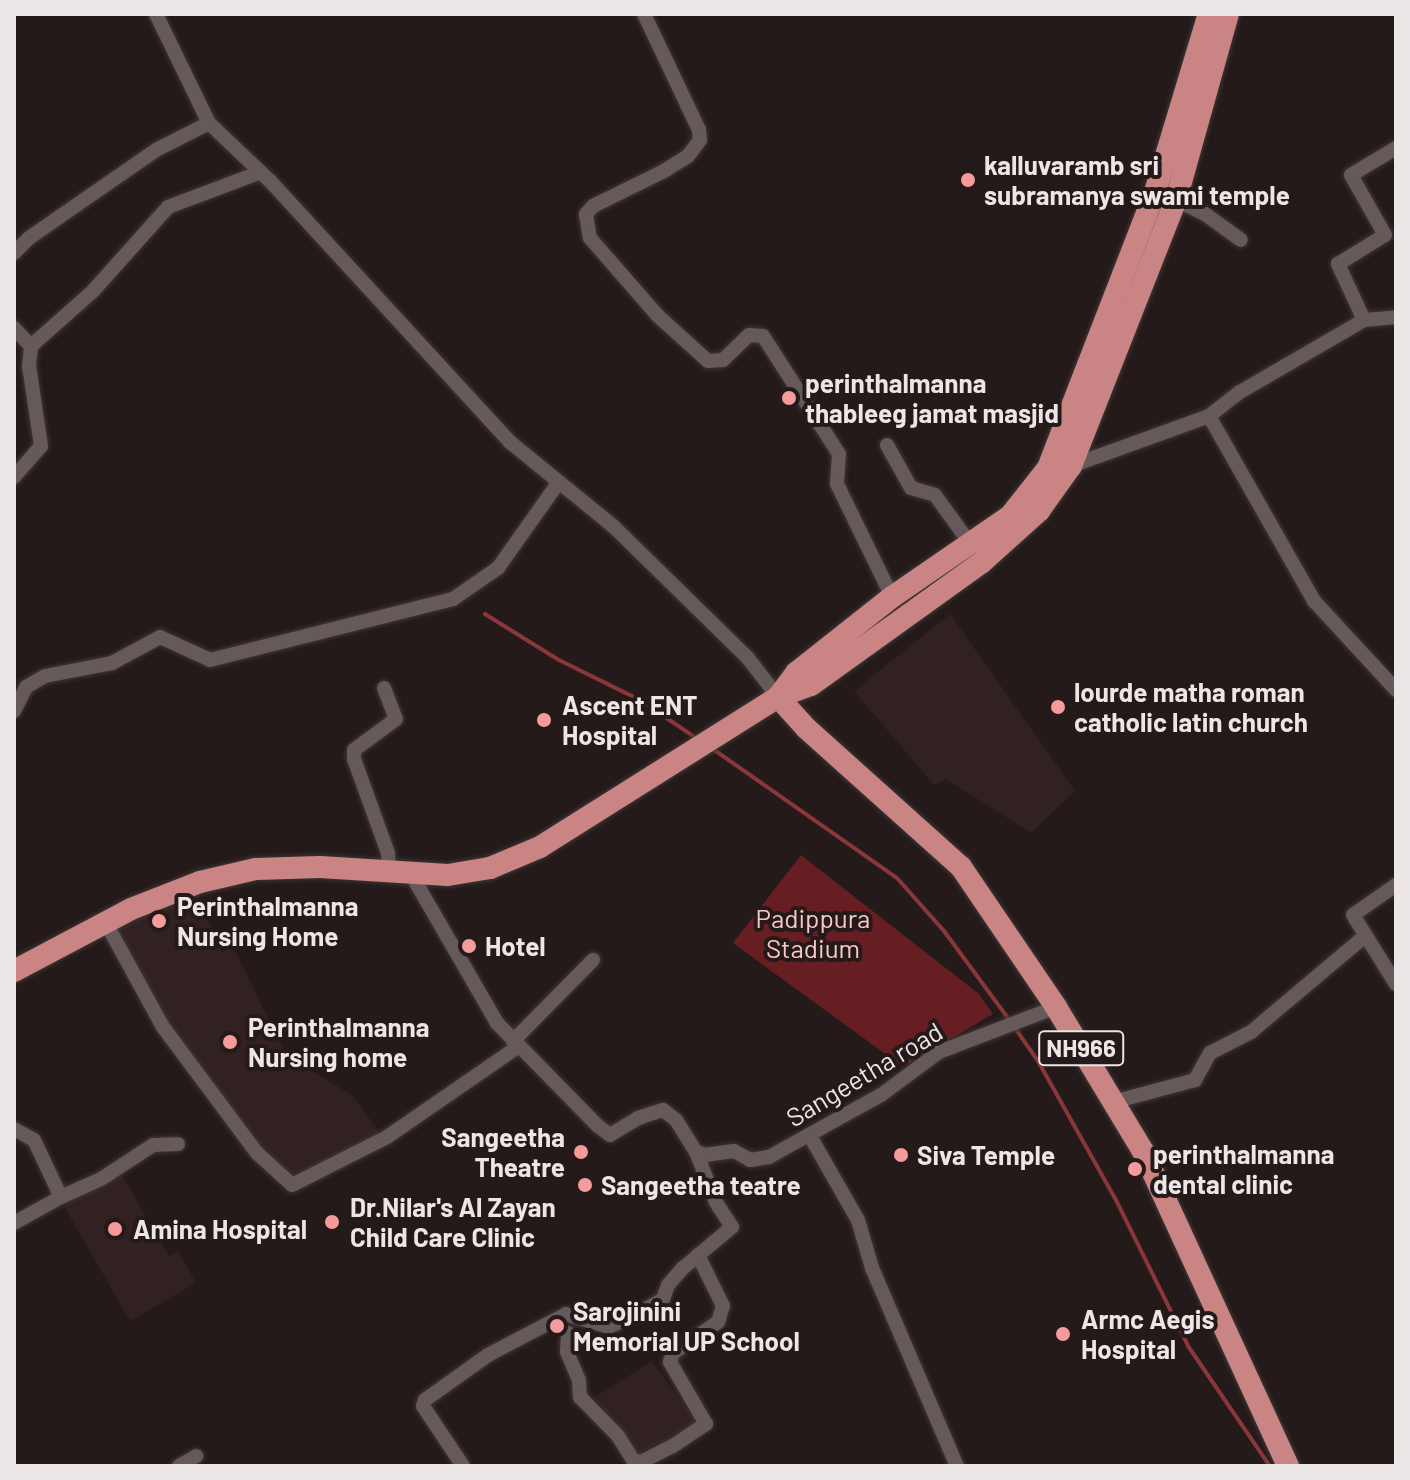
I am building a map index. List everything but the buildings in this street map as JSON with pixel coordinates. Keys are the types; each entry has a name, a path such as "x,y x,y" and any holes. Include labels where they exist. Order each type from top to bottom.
{"highway":[{"path":"14,971 106,923 200,882 256,869 320,867 448,875 490,868 540,847 778,697 811,685 981,563 1012,524 1048,468 1156,189 1209,14"},
{"path":"778,697 797,672 892,597 969,542 1039,511 1071,466 1176,200 1228,14"},
{"name":"NH966","path":"778,697 806,728 961,867 1056,1007 1144,1153 1288,1466"}],"street":[{"path":"156,14 209,123 261,172 510,442 613,526 747,657 778,697"},
{"path":"644,14 699,130 700,140 688,156 666,170 593,206 586,214 590,238 658,316 708,361 717,364 749,335 763,336 839,454 837,484 892,597"},
{"path":"14,253 29,238 156,150 209,123"},
{"path":"1364,320 1338,264 1385,235 1351,175 1396,148"},
{"path":"14,477 41,446 29,366 31,346 93,291 168,207 261,172"},
{"path":"1176,200 1205,214 1241,240"},
{"path":"1071,466 1209,416 1240,392 1364,320 1396,317"},
{"path":"14,328 31,346"},
{"path":"1209,416 1314,601 1396,690"},
{"path":"887,445 911,488 935,495 969,542"},
{"path":"14,711 26,687 45,676 112,663 160,637 210,660 453,599 498,568 559,482"},
{"path":"384,688 396,719 354,750 354,759 388,853 400,874 497,1023 610,1135 638,1118 663,1110 676,1120 696,1152 716,1202 732,1227 668,1285 663,1299 646,1309 609,1327 566,1314 488,1355 425,1400 423,1406 463,1466"},
{"path":"1396,885 1353,915 1396,984"},
{"path":"106,923 163,1027 257,1153 292,1185 387,1137 516,1044 593,960"},
{"path":"1113,1102 1195,1080 1210,1053 1251,1032 1366,935"},
{"name":"Sangeetha road","path":"696,1152 715,1156 734,1151 750,1160 758,1160 810,1136 881,1095 939,1052 1056,1007"},
{"path":"14,1129 34,1140 61,1197"},
{"path":"810,1136 858,1220 872,1268 957,1466"},
{"path":"14,1223 101,1179 153,1145 178,1144"},
{"path":"568,1333 567,1352 579,1380 580,1397 618,1436 633,1460 641,1462 673,1446 706,1424 670,1362 673,1353 718,1322 723,1306 698,1255"},
{"path":"179,1466 196,1456"}],"shaded area":[{"path":"950,614 1075,791 1031,833 946,779 934,785 854,691"},
{"name":"Perinthalmanna Nursing home","path":"197,894 222,952 233,947 286,1055 353,1096 382,1136 290,1180 258,1151 172,1030 111,926"},
{"name":"Amina Hospital","path":"121,1173 169,1256 178,1251 196,1283 130,1321 64,1206"},
{"path":"652,1361 699,1425 633,1456 595,1397"}],"green space":[{"name":"Padippura Stadium","path":"801,855 979,994 993,1014 903,1067 733,943"}],"waterway":[{"path":"485,614 559,660 640,700 699,740"},
{"path":"710,747 897,878 944,931 1010,1021"},
{"path":"1015,1028 1038,1061 1115,1198 1188,1346 1270,1466"}],"place":[{"name":"kalluvaramb sri subramanya swami temple","path":"968,180"},
{"name":"perinthalmanna thableeg jamat masjid","path":"789,398"},
{"name":"lourde matha roman catholic latin church","path":"1058,707"},
{"name":"Ascent ENT Hospital","path":"544,720"},
{"name":"Perinthalmanna Nursing Home","path":"159,921"},
{"name":"Hotel","path":"469,946"},
{"name":"Perinthalmanna Nursing home","path":"230,1042"},
{"name":"Sangeetha Theatre","path":"581,1152"},
{"name":"Siva Temple","path":"901,1155"},
{"name":"perinthalmanna dental clinic","path":"1135,1169"},
{"name":"Sangeetha teatre","path":"585,1185"},
{"name":"Dr.Nilar's Al Zayan Child Care Clinic","path":"332,1222"},
{"name":"Amina Hospital","path":"115,1229"},
{"name":"Sarojinini Memorial UP School","path":"557,1326"},
{"name":"Armc Aegis Hospital","path":"1063,1334"}]}
